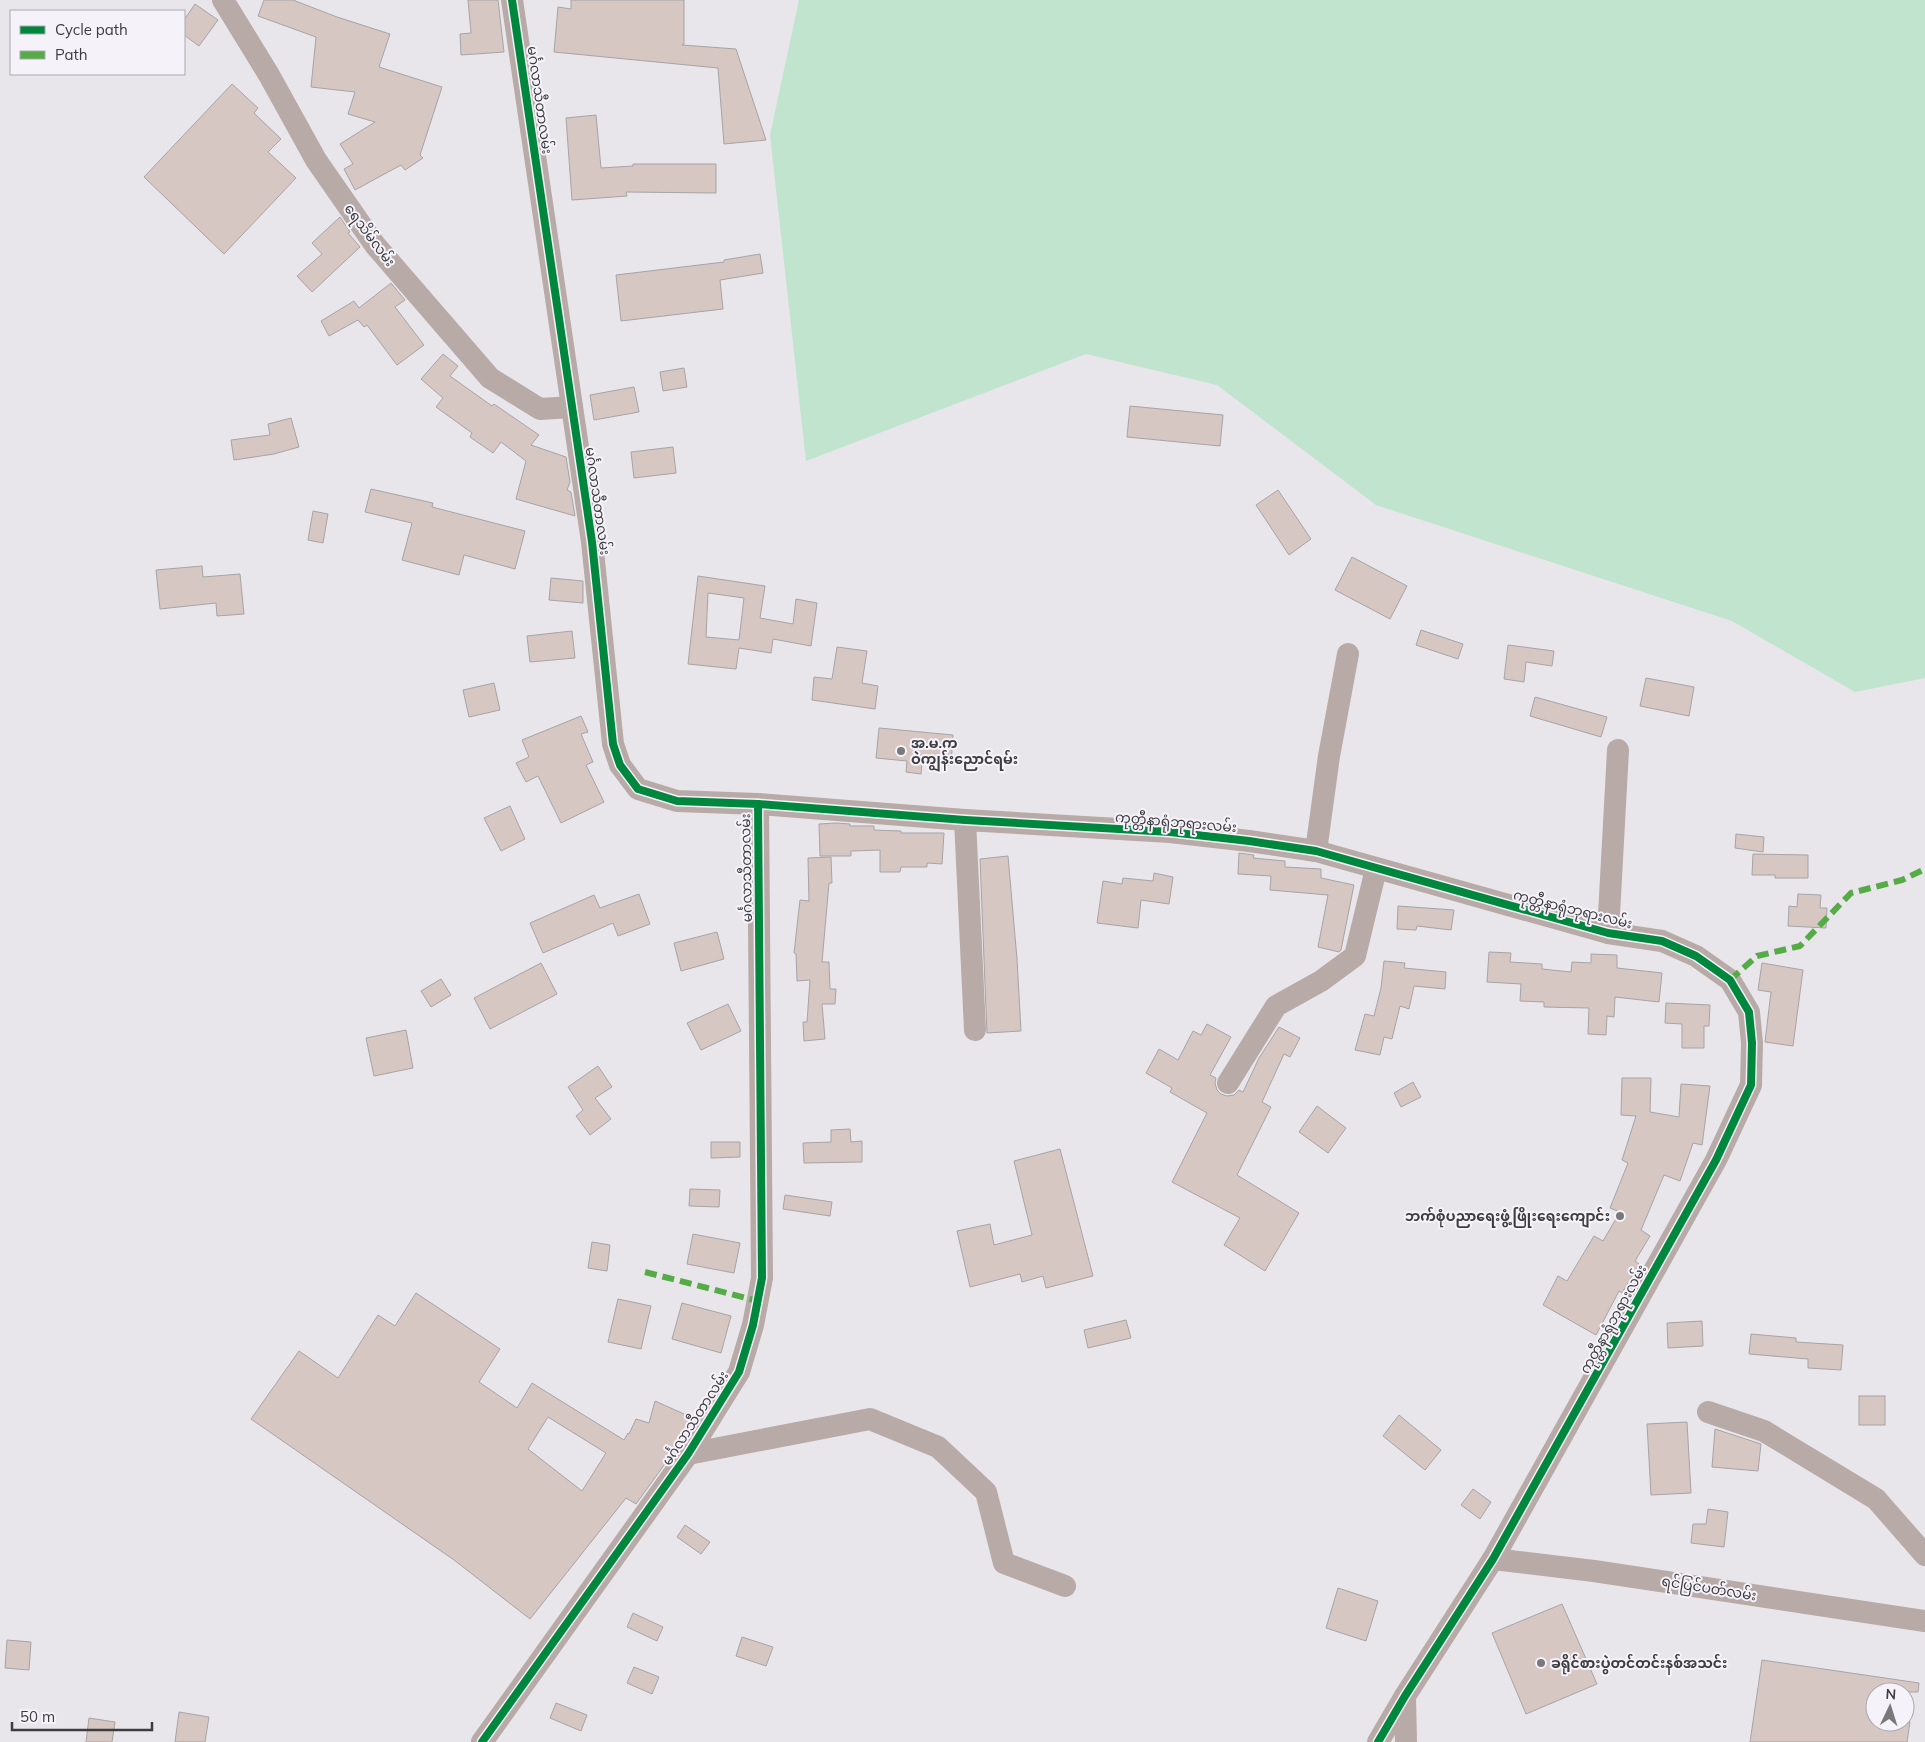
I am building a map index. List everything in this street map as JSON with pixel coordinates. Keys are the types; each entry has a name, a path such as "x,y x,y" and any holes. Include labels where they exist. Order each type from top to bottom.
{"street":[{"name":"ရေသိမ်လမ်း","path":"223,0 269,75 316,160 375,244 490,378 540,408 572,407"},
{"name":"မင်္ဂလာသီတာလမ်း","path":"482,1742 688,1454 739,1372 753,1325 762,1278 758,804 677,801 638,789 620,765 613,744 592,542 512,0"},
{"path":"1316,851 1348,654"},
{"path":"1608,933 1618,750"},
{"name":"ကုတ္တီနာရုံဘုရားလမ်း","path":"758,804 965,820 1170,832 1316,851 1608,933 1662,942 1696,956 1730,980 1749,1012 1752,1043 1751,1085 1716,1160 1493,1559 1405,1696 1378,1742"},
{"path":"965,820 974,1030"},
{"path":"1228,1082 1276,1006 1321,981 1355,956 1376,869"},
{"path":"1708,1412 1764,1430 1876,1499 1925,1555"},
{"path":"688,1454 870,1419 938,1447 986,1492 1004,1563 1065,1586"},
{"name":"ရင်ပြင်ပတ်လမ်း","path":"1493,1559 1594,1571 1925,1621"},
{"path":"1405,1696 1406,1742"}],"green space":[{"path":"799,0 1925,0 1925,678 1855,692 1732,621 1376,505 1217,385 1086,354 806,461 770,135"}],"building":[{"path":"264,0 293,0 390,34 379,67 442,87 420,155 423,158 405,170 401,165 355,190 344,169 353,164 340,144 375,122 348,114 355,92 311,87 316,37 258,16"},
{"path":"468,0 498,0 504,52 461,55 460,34 471,33"},
{"path":"571,0 684,0 684,44 682,45 736,49 766,140 724,144 718,68 554,52 558,7 571,9"},
{"path":"195,4 218,20 199,46 185,36 185,19"},
{"path":"232,84 258,108 254,113 281,139 268,152 296,178 224,254 144,177"},
{"path":"596,115 601,168 633,166 633,164 716,164 716,193 626,192 627,196 572,200 566,118"},
{"path":"340,217 350,232 348,233 360,247 312,292 297,276 322,254 312,243"},
{"path":"760,254 763,273 720,280 723,309 621,321 616,275 724,262 724,260"},
{"path":"391,283 405,300 395,307 424,345 397,365 367,325 364,327 358,320 329,336 321,321 354,301 359,308"},
{"path":"443,354 458,366 450,376 492,406 494,404 539,435 531,445 566,457 570,482 567,490 571,492 575,516 516,499 526,461 501,442 493,453 470,437 472,433 436,407 443,398 421,379"},
{"path":"684,368 687,387 663,391 660,372"},
{"path":"634,387 639,412 594,420 590,395"},
{"path":"1130,406 1223,415 1220,446 1127,437"},
{"path":"291,418 299,447 274,454 234,460 231,440 270,435 268,424"},
{"path":"673,447 676,473 634,478 631,452"},
{"path":"371,489 433,503 432,507 525,531 515,569 464,555 459,575 402,560 412,523 365,512"},
{"path":"1278,490 1311,539 1289,555 1256,505"},
{"path":"313,511 328,514 323,543 308,540"},
{"path":"1352,557 1407,586 1390,619 1335,590"},
{"path":"202,566 203,577 240,574 244,614 217,616 216,603 160,609 156,570"},
{"path":"698,576 765,586 760,618 793,624 796,599 817,603 811,646 773,639 771,653 739,648 736,669 688,664","holes":["708,593 744,598 739,640 706,637"]},
{"path":"551,578 583,581 583,603 549,600"},
{"path":"1421,630 1463,644 1458,659 1416,645"},
{"path":"572,631 575,658 530,662 527,636"},
{"path":"1508,645 1554,651 1552,666 1526,662 1524,682 1504,679"},
{"path":"837,647 867,651 862,683 878,686 875,709 812,700 814,677 832,679"},
{"path":"1646,678 1694,687 1689,716 1640,706"},
{"path":"494,683 500,710 469,717 463,690"},
{"path":"1535,697 1607,717 1601,737 1530,716"},
{"path":"581,716 588,732 581,734 593,762 586,765 604,802 561,823 538,776 526,782 516,763 529,757 522,740"},
{"path":"879,728 953,735 951,765 922,762 921,774 906,772 907,761 876,758"},
{"path":"510,806 525,839 501,851 484,818"},
{"path":"819,824 850,824 850,826 874,826 874,830 901,831 901,833 944,833 942,864 927,863 927,867 901,867 900,872 880,872 880,850 851,851 851,856 820,856"},
{"path":"1736,834 1764,837 1763,852 1735,848"},
{"path":"1239,853 1254,855 1253,858 1285,861 1285,867 1321,869 1321,878 1354,885 1341,950 1339,952 1318,947 1328,895 1270,890 1271,876 1238,874"},
{"path":"1753,854 1808,855 1808,878 1775,878 1775,875 1752,875"},
{"path":"1008,856 1021,1031 987,1033 980,859"},
{"path":"831,857 832,883 829,883 822,962 829,962 830,989 836,989 835,1004 822,1004 825,1039 804,1041 803,1022 807,1022 810,980 797,981 796,954 794,953 800,900 809,901 808,858"},
{"path":"1154,873 1173,877 1169,904 1141,900 1138,928 1097,923 1103,881 1122,884 1123,878 1153,881"},
{"path":"639,894 650,924 618,936 613,923 543,953 530,923 594,895 600,908"},
{"path":"1798,894 1821,895 1820,908 1827,908 1826,928 1788,926 1789,906 1797,907"},
{"path":"1398,906 1454,910 1451,930 1417,926 1416,930 1397,929"},
{"path":"717,932 724,959 681,971 674,943"},
{"path":"1489,952 1511,953 1510,962 1542,964 1542,969 1571,972 1572,962 1591,963 1591,954 1617,955 1617,968 1662,973 1659,1002 1615,997 1614,1017 1607,1016 1606,1035 1588,1034 1589,1008 1544,1007 1544,1002 1520,1001 1521,984 1487,982"},
{"path":"1384,961 1405,963 1404,968 1446,972 1445,989 1414,986 1409,1009 1400,1006 1392,1039 1384,1037 1380,1055 1355,1050 1365,1014 1374,1016 1381,988"},
{"path":"541,963 557,994 490,1029 474,998"},
{"path":"1762,963 1803,970 1793,1046 1765,1042 1771,992 1758,990"},
{"path":"441,979 451,995 431,1007 421,991"},
{"path":"1666,1003 1710,1005 1709,1026 1704,1026 1704,1048 1682,1048 1682,1024 1665,1023"},
{"path":"728,1004 741,1031 701,1050 687,1023"},
{"path":"1207,1024 1231,1037 1210,1075 1216,1078 1217,1090 1227,1096 1234,1095 1239,1090 1243,1092 1259,1058 1279,1027 1300,1038 1290,1057 1284,1054 1262,1102 1271,1107 1237,1175 1299,1213 1265,1271 1224,1245 1240,1218 1172,1182 1207,1113 1170,1092 1172,1088 1146,1073 1159,1049 1178,1060 1193,1031 1201,1035"},
{"path":"406,1030 413,1068 374,1076 366,1038"},
{"path":"598,1066 612,1087 595,1098 611,1119 590,1135 576,1116 583,1110 568,1087"},
{"path":"1622,1078 1651,1078 1650,1112 1679,1117 1681,1084 1710,1086 1702,1145 1693,1143 1680,1181 1664,1175 1641,1230 1650,1236 1635,1261 1639,1264 1622,1293 1619,1291 1596,1335 1543,1305 1558,1276 1567,1281 1594,1236 1603,1241 1620,1212 1610,1208 1628,1163 1622,1160 1636,1116 1621,1115"},
{"path":"1413,1082 1421,1097 1401,1107 1394,1093"},
{"path":"1317,1106 1346,1128 1328,1153 1299,1132"},
{"path":"850,1129 851,1142 862,1141 862,1162 804,1163 803,1143 831,1142 831,1130"},
{"path":"711,1142 740,1142 740,1157 711,1158"},
{"path":"1060,1149 1093,1276 1046,1288 1043,1276 1022,1282 1020,1274 970,1287 957,1231 990,1224 994,1245 1032,1235 1014,1161"},
{"path":"690,1189 720,1190 719,1207 689,1206"},
{"path":"785,1195 832,1202 830,1216 783,1209"},
{"path":"693,1234 740,1243 734,1273 687,1264"},
{"path":"592,1242 610,1245 607,1271 588,1268"},
{"path":"416,1293 500,1349 479,1382 517,1408 532,1383 624,1440 636,1419 649,1423 655,1401 693,1418 677,1447 636,1504 626,1498 530,1619 454,1560 251,1419 299,1351 338,1378 378,1315 395,1326","holes":["548,1417 606,1453 582,1491 528,1449"]},
{"path":"618,1299 651,1306 641,1349 608,1342"},
{"path":"682,1303 731,1316 721,1353 672,1339"},
{"path":"1126,1320 1131,1338 1088,1348 1084,1330"},
{"path":"1702,1321 1703,1346 1668,1348 1667,1323"},
{"path":"1751,1334 1796,1338 1796,1342 1843,1345 1841,1370 1808,1368 1808,1359 1749,1354"},
{"path":"1859,1396 1885,1396 1885,1425 1859,1425"},
{"path":"1399,1415 1441,1450 1425,1470 1383,1436"},
{"path":"1687,1422 1691,1493 1651,1495 1647,1424"},
{"path":"1715,1429 1761,1444 1758,1471 1712,1467"},
{"path":"1473,1489 1491,1502 1480,1519 1461,1505"},
{"path":"1708,1509 1728,1512 1724,1547 1691,1543 1693,1524 1706,1524"},
{"path":"685,1525 710,1542 701,1554 677,1537"},
{"path":"1338,1588 1378,1601 1366,1641 1326,1628"},
{"path":"1562,1604 1597,1684 1526,1714 1492,1633"},
{"path":"633,1613 663,1627 657,1641 627,1627"},
{"path":"742,1637 773,1647 766,1666 736,1656"},
{"path":"7,1640 31,1642 29,1670 5,1668"},
{"path":"1762,1660 1912,1682 1865,1682 1865,1732 1908,1732 1907,1742 1750,1742"},
{"path":"634,1667 659,1677 652,1694 627,1683"},
{"path":"1915,1682 1919,1683 1918,1692 1915,1692"},
{"path":"556,1703 587,1715 581,1731 550,1718"},
{"path":"179,1712 209,1717 205,1742 175,1742"},
{"path":"89,1718 115,1722 112,1742 86,1742"}],"marked path":[{"path":"1730,980 1757,956 1800,946 1851,893 1902,880 1925,869"},
{"path":"645,1272 758,1301"}],"cycle path":[{"path":"482,1742 688,1454 739,1372 753,1325 762,1278 758,804 677,801 638,789 620,765 613,744 592,542 512,0"},
{"path":"758,804 965,820 1170,832 1316,851 1608,933 1662,941 1696,956 1730,980 1749,1012 1752,1043 1751,1085 1716,1160 1493,1559 1405,1696 1378,1742"}],"place":[{"name":"အ.မ.က ဝဲကျွန်းညောင်ရမ်း","path":"901,751"},
{"name":"ဘက်စုံပညာရေးဖွံ့ဖြိုးရေးကျောင်း","path":"1620,1216"},
{"name":"ခရိုင်စားပွဲတင်တင်းနစ်အသင်း","path":"1541,1663"}]}
